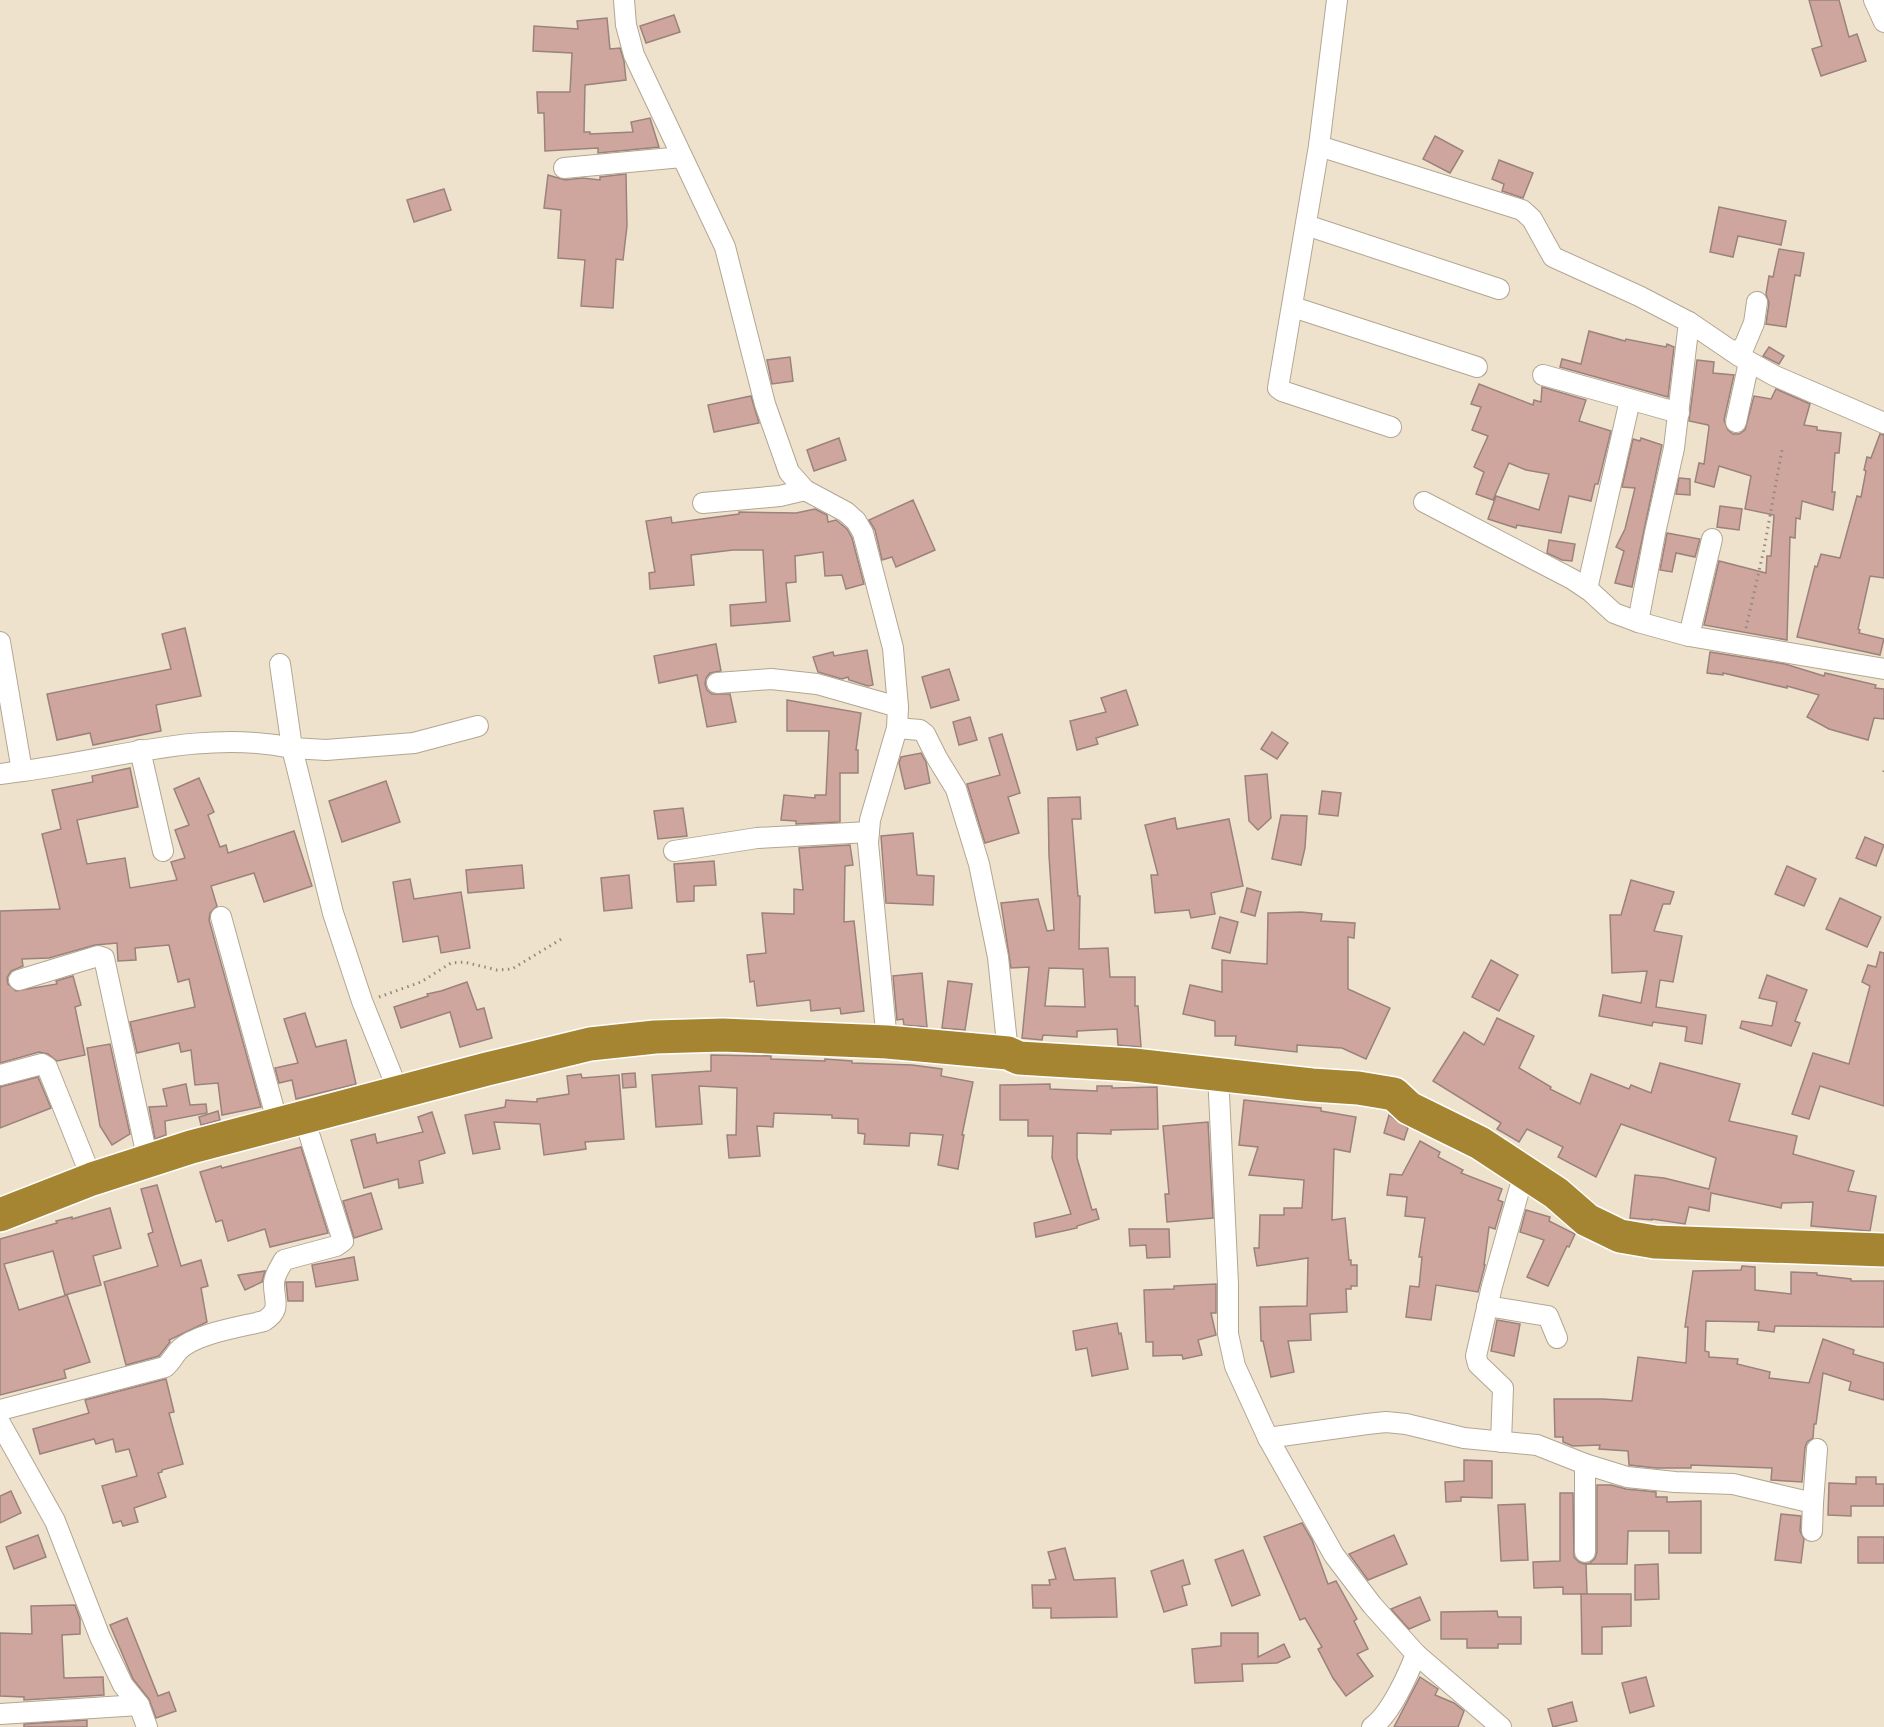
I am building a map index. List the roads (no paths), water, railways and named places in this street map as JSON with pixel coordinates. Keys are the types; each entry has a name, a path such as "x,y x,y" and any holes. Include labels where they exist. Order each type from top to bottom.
{"highway":[{"path":"0,1215 92,1179 148,1161 558,1051 622,1040 723,1035 887,1042 1008,1053 1019,1058 1218,1073 1394,1094 1409,1108 1480,1143 1556,1193 1587,1220 1620,1236 1655,1242 1884,1250"}],"street":[{"path":"624,0 626,25 634,55 725,247 765,404 789,472 805,490 846,512 856,521 863,534 893,648 898,706 897,729 870,820 869,832 887,1042"},
{"path":"1337,0 1319,146 1278,388 1391,427"},
{"path":"1874,0 1884,22"},
{"path":"1319,146 1522,210 1532,219 1553,257 1639,296 1689,322 1749,362 1775,376 1884,423"},
{"path":"564,168 682,157"},
{"path":"1306,225 1499,289"},
{"path":"1732,351 1743,349 1754,323 1757,302"},
{"path":"1293,307 1477,367"},
{"path":"1638,622 1674,448 1689,322"},
{"path":"1736,422 1749,362"},
{"path":"1543,375 1678,413"},
{"path":"1587,589 1630,400"},
{"path":"703,503 780,496 805,490"},
{"path":"1424,502 1572,579 1614,613 1638,622 1689,636 1884,669"},
{"path":"1689,636 1712,539"},
{"path":"0,642 22,771"},
{"path":"280,664 292,748 333,913 363,1001 399,1093"},
{"path":"717,683 771,679 818,684 898,706"},
{"path":"0,774 140,750 210,741 326,750 414,743 478,726"},
{"path":"897,729 920,730 925,734 956,789 979,864 995,945 1008,1053"},
{"path":"140,750 163,851"},
{"path":"674,851 758,838 869,832"},
{"path":"0,1410 165,1367 180,1349 198,1338 264,1321 272,1316 276,1306 274,1282 277,1271 284,1260 336,1246 343,1241 291,1121 221,916"},
{"path":"19,980 98,956 104,958 148,1161"},
{"path":"0,1075 42,1064 47,1067 92,1179"},
{"path":"1218,1073 1228,1284 1228,1335 1234,1366 1268,1438 1334,1555 1372,1605 1416,1654 1501,1727"},
{"path":"1501,1442 1503,1388 1478,1364 1476,1358 1487,1306 1524,1173"},
{"path":"1487,1306 1548,1316 1557,1338"},
{"path":"1268,1438 1396,1422 1464,1438 1537,1445 1585,1464 1627,1476 1675,1482 1733,1484 1813,1503"},
{"path":"0,1423 55,1521 100,1638 123,1685 139,1705 147,1727"},
{"path":"1812,1531 1817,1449"},
{"path":"1585,1464 1585,1552"},
{"path":"1371,1727 1378,1723 1392,1703 1416,1654"},
{"path":"0,1714 139,1705"}]}
